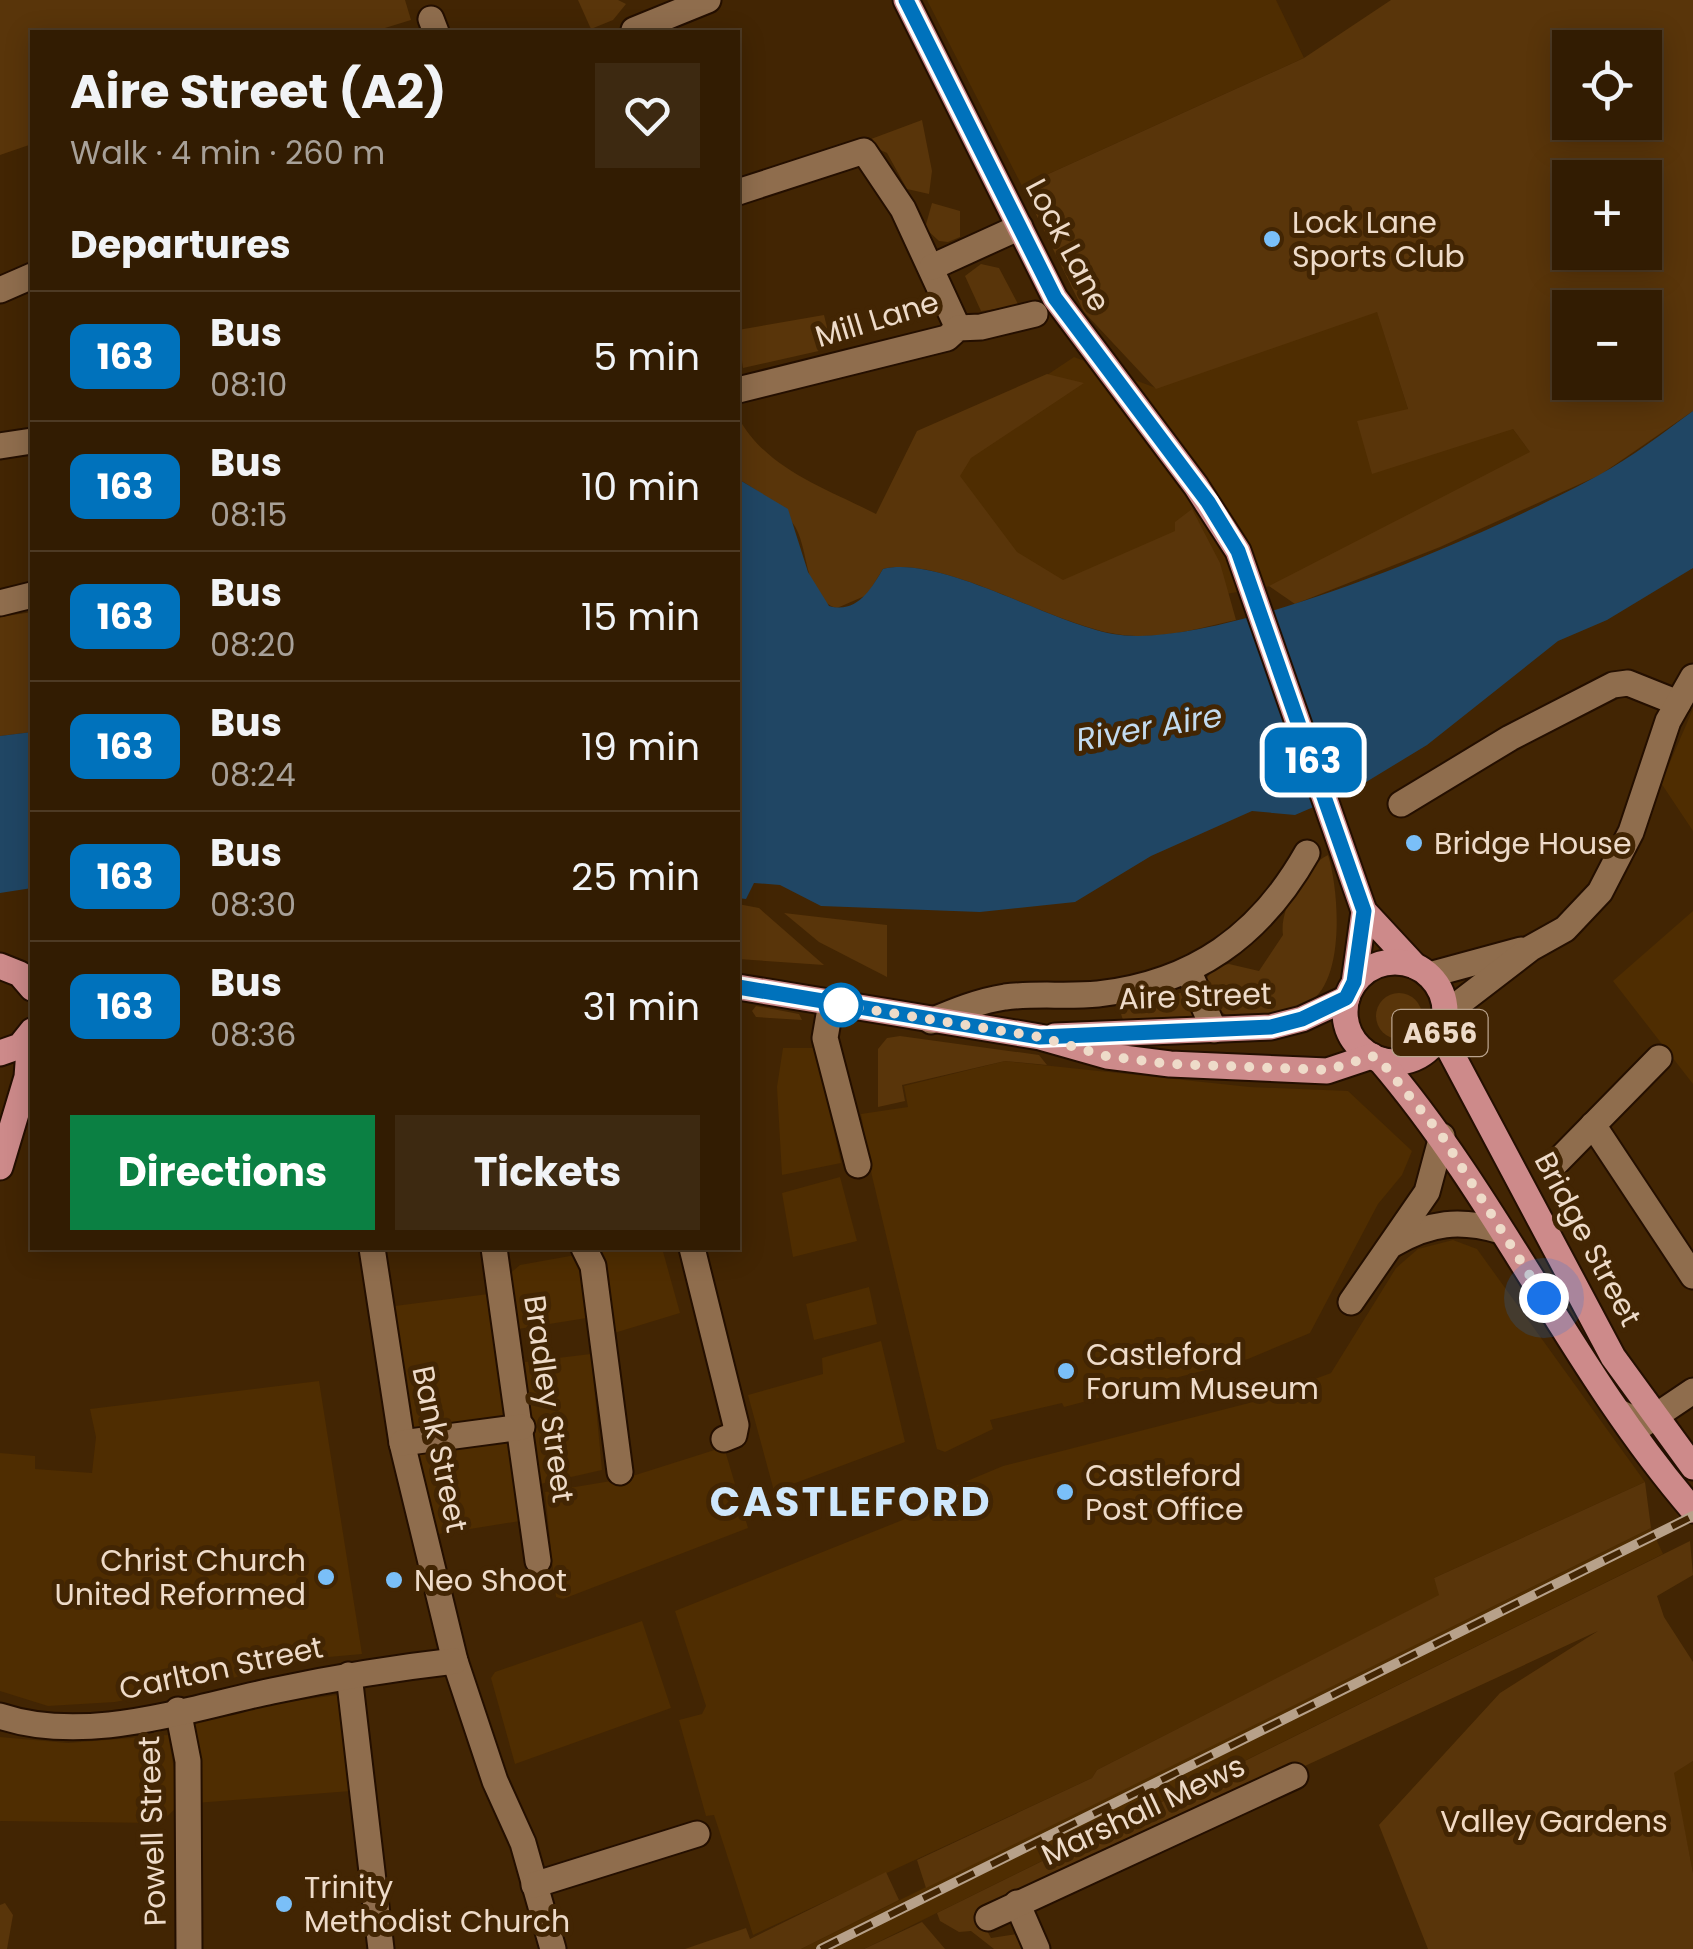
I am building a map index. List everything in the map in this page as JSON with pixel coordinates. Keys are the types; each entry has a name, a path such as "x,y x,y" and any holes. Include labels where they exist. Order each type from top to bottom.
{"main road":[{"name":"Lock Lane","path":"906,0 1063,311 1212,508 1238,551 1364,911"},
{"name":"A656","path":"1364,911 1440,989 1442,1024 1426,1051 1411,1059 1376,1058 1355,1042 1348,1028 1350,990 1364,911"},
{"name":"A656","path":"1350,990 1382,963 1422,971"},
{"name":"Aire Street","path":"740,987 931,1021 1098,1042 1284,1072 1328,1070 1376,1058"},
{"name":"Aire Street","path":"1098,1042 1286,1024 1350,990"},
{"name":"Bridge Street","path":"1442,1024 1613,1357 1693,1466"},
{"path":"0,1053 20,1046 30,1035"},
{"path":"0,1167 27,1077 30,1045"},
{"name":"Bridge Street","path":"1376,1058 1442,1136 1619,1412 1693,1510"}],"street":[{"path":"634,30 708,0"},
{"path":"740,191 864,151 903,209 958,328"},
{"path":"932,267 1020,227"},
{"path":"0,290 30,277"},
{"name":"Mill Lane","path":"740,390 947,338 958,328 981,327 1035,314"},
{"path":"0,444 30,441"},
{"path":"0,603 30,596"},
{"path":"1442,1024 1530,948 1566,929 1600,892 1630,832 1668,721 1693,677"},
{"path":"1402,804 1595,692 1628,683 1678,703"},
{"path":"931,1021 1006,997 1098,994 1189,972 1270,911 1307,853"},
{"path":"1422,971 1530,948"},
{"path":"1189,972 1214,1030"},
{"path":"1098,994 1098,1042"},
{"path":"831,1003 825,1038 858,1166"},
{"path":"1554,1166 1659,1058"},
{"path":"1593,1125 1685,1247 1693,1276"},
{"path":"1351,1302 1426,1192 1442,1136"},
{"path":"1382,1257 1416,1231 1442,1224 1470,1222 1501,1231"},
{"name":"Bank Street","path":"372,1250 402,1443 455,1661 553,1949"},
{"name":"Bradley Street","path":"502,1250 538,1560"},
{"path":"585,1250 593,1266 620,1472"},
{"path":"692,1250 736,1425 734,1435 724,1439"},
{"path":"1619,1412 1640,1425 1693,1391"},
{"path":"1652,1458 1645,1434 1656,1417"},
{"path":"402,1443 522,1427"},
{"name":"Carlton Street","path":"0,1716 45,1725 118,1724 349,1675 455,1661"},
{"path":"349,1675 381,1949"},
{"name":"Powell Street","path":"178,1710 188,1761 189,1949"},
{"name":"Marshall Mews","path":"988,1918 1295,1776"},
{"path":"534,1885 698,1834"},
{"path":"1017,1903 1037,1949"}],"shaded area":[{"path":"927,0 1276,0 1304,58 1022,186"},
{"path":"1377,311 1408,409 1513,429 1531,453 1276,585 1137,610 1000,566 912,465 1074,357 1156,388"},
{"path":"1693,709 1693,831 1661,783"},
{"path":"1693,911 1693,1084 1613,981"},
{"path":"783,1048 813,1048 817,1053 841,1163 782,1175 777,1087"},
{"path":"1005,1061 1250,1087 1348,1091 1412,1151 1402,1175 1378,1204 1310,1333 1248,1359 1064,1407 1062,1403 990,1420 993,1429 945,1452 937,1449 861,1114 908,1107 904,1086"},
{"path":"840,1177 857,1241 793,1257 782,1193"},
{"path":"1453,1240 1477,1249 1645,1482 1434,1578 1440,1595 1097,1770 1092,1778 753,1935 714,1815 706,1816 679,1720 702,1714 706,1706 675,1611 915,1515 912,1504 1003,1466 1253,1402 1331,1373 1396,1268 1418,1249"},
{"path":"593,1250 663,1250 680,1313 611,1334"},
{"path":"578,1257 593,1317 518,1329 525,1362 591,1354 602,1470 514,1490 520,1521 432,1535 387,1307 504,1292 507,1276 520,1265"},
{"path":"869,1287 877,1324 814,1340 806,1304"},
{"path":"881,1341 905,1442 774,1491 748,1395 823,1374 822,1358"},
{"path":"319,1381 362,1654 272,1662 267,1668 216,1683 207,1677 180,1677 174,1684 154,1689 154,1694 115,1702 48,1706 0,1691 0,1453 35,1456 35,1469 92,1473 96,1437 90,1409"},
{"path":"724,1447 748,1528 563,1599 556,1597 545,1492 623,1479"},
{"path":"1651,1528 1663,1554 864,1949 801,1949"},
{"path":"642,1621 671,1708 515,1764 491,1678 495,1672"},
{"path":"337,1695 351,1791 196,1803 187,1716"},
{"path":"168,1735 179,1798 176,1808 160,1823 0,1821 0,1737 68,1743"},
{"path":"1693,1761 1693,1873 1673,1773"}],"green space":[{"path":"0,0 405,0 411,20 378,30 30,30 30,145 0,155"},
{"path":"578,0 618,0 626,4 613,20 591,29"},
{"path":"1391,0 1693,0 1693,411 1600,475 1440,547 1295,604 1269,586 1530,452 1513,429 1372,474 1357,421 1408,409 1377,312 1156,389 1084,312 1022,186 1304,58"},
{"path":"922,120 932,171 929,194 907,189 887,153 863,142"},
{"path":"932,203 960,211 960,237 939,241 925,228"},
{"path":"981,264 999,268 1019,306 981,311 965,276"},
{"path":"824,315 832,348 743,368 740,330"},
{"path":"1047,374 1084,383 971,458 960,476 1017,552 1063,580 1175,531 1175,522 1192,509 1220,563 1236,620 1162,635 1116,634 965,581 907,567 883,569 867,595 837,608 826,603 813,584 794,525 768,499 740,480 740,420 781,464 876,514 917,431"},
{"path":"30,612 30,732 0,736 0,617"},
{"path":"1328,855 1335,890 1336,934 1329,976 1320,992 1308,1003 1290,1010 1232,1019 1213,1006 1207,978 1214,967 1229,964 1259,971 1283,935 1285,913 1295,889 1311,868"},
{"path":"740,904 759,908 824,965 740,959"},
{"path":"784,913 887,925 887,977 819,942"},
{"path":"1184,992 1195,1022 1123,1020 1119,1008"},
{"path":"1399,993 1415,1000 1422,1016 1415,1032 1399,1039 1383,1032 1376,1016 1383,1000"},
{"path":"756,1006 799,1014 802,1020 756,1017 752,1011"},
{"path":"900,1036 1039,1055 1047,1065 1005,1061 902,1085 905,1101 878,1107 878,1049 887,1038"},
{"path":"1645,1482 1651,1528 926,1888 917,1860 1092,1778 1097,1770 1439,1595 1434,1578"},
{"name":"Valley Gardens","path":"1690,1541 1693,1575 1657,1596 1664,1617 1693,1662 1693,1761 1674,1773 1693,1873 1693,1949 1428,1949 1379,1825 1500,1693 1598,1631 979,1916 991,1938 1017,1934 1028,1949 994,1949 971,1931 959,1932 940,1921 937,1913"},
{"path":"886,1872 899,1900 801,1949 685,1949 746,1928 750,1939"},
{"path":"5,1903 13,1915 7,1949 0,1949 0,1905"},
{"path":"922,1922 945,1949 864,1949"}],"water":[{"name":"River Aire","path":"1693,411 1693,568 1607,620 1558,641 1427,745 1353,790 1295,815 1252,811 1151,856 1075,902 980,912 821,906 780,885 754,883 746,899 740,898 740,480 788,509 808,572 829,606 839,608 855,603 868,592 883,569 907,567 964,580 1113,634 1160,635 1219,625 1359,582 1554,498 1635,453"},
{"path":"30,732 30,888 0,893 0,736"}],"railway":[{"path":"821,1949 1693,1516"}],"bus line":[{"name":"163","path":"740,987 1040,1037 1271,1027 1328,1008 1346,998 1354,982 1364,911 1238,551 1220,518 1055,298 906,0"}],"place":[{"name":"Lock Lane Sports Club","path":"1272,239"},
{"name":"Bridge House","path":"1414,843"},
{"name":"Castleford Forum Museum","path":"1066,1371"},
{"name":"Castleford Post Office","path":"1065,1492"},
{"name":"Christ Church United Reformed","path":"326,1577"},
{"name":"Neo Shoot","path":"394,1580"},
{"name":"Trinity Methodist Church","path":"284,1904"}],"district":[{"name":"CASTLEFORD","path":"851,1502"}],"route":[{"path":"841,1005 1040,1037 1106,1056 1170,1064 1284,1072 1328,1070 1372,1056 1404,1087 1442,1136 1544,1298"}]}
